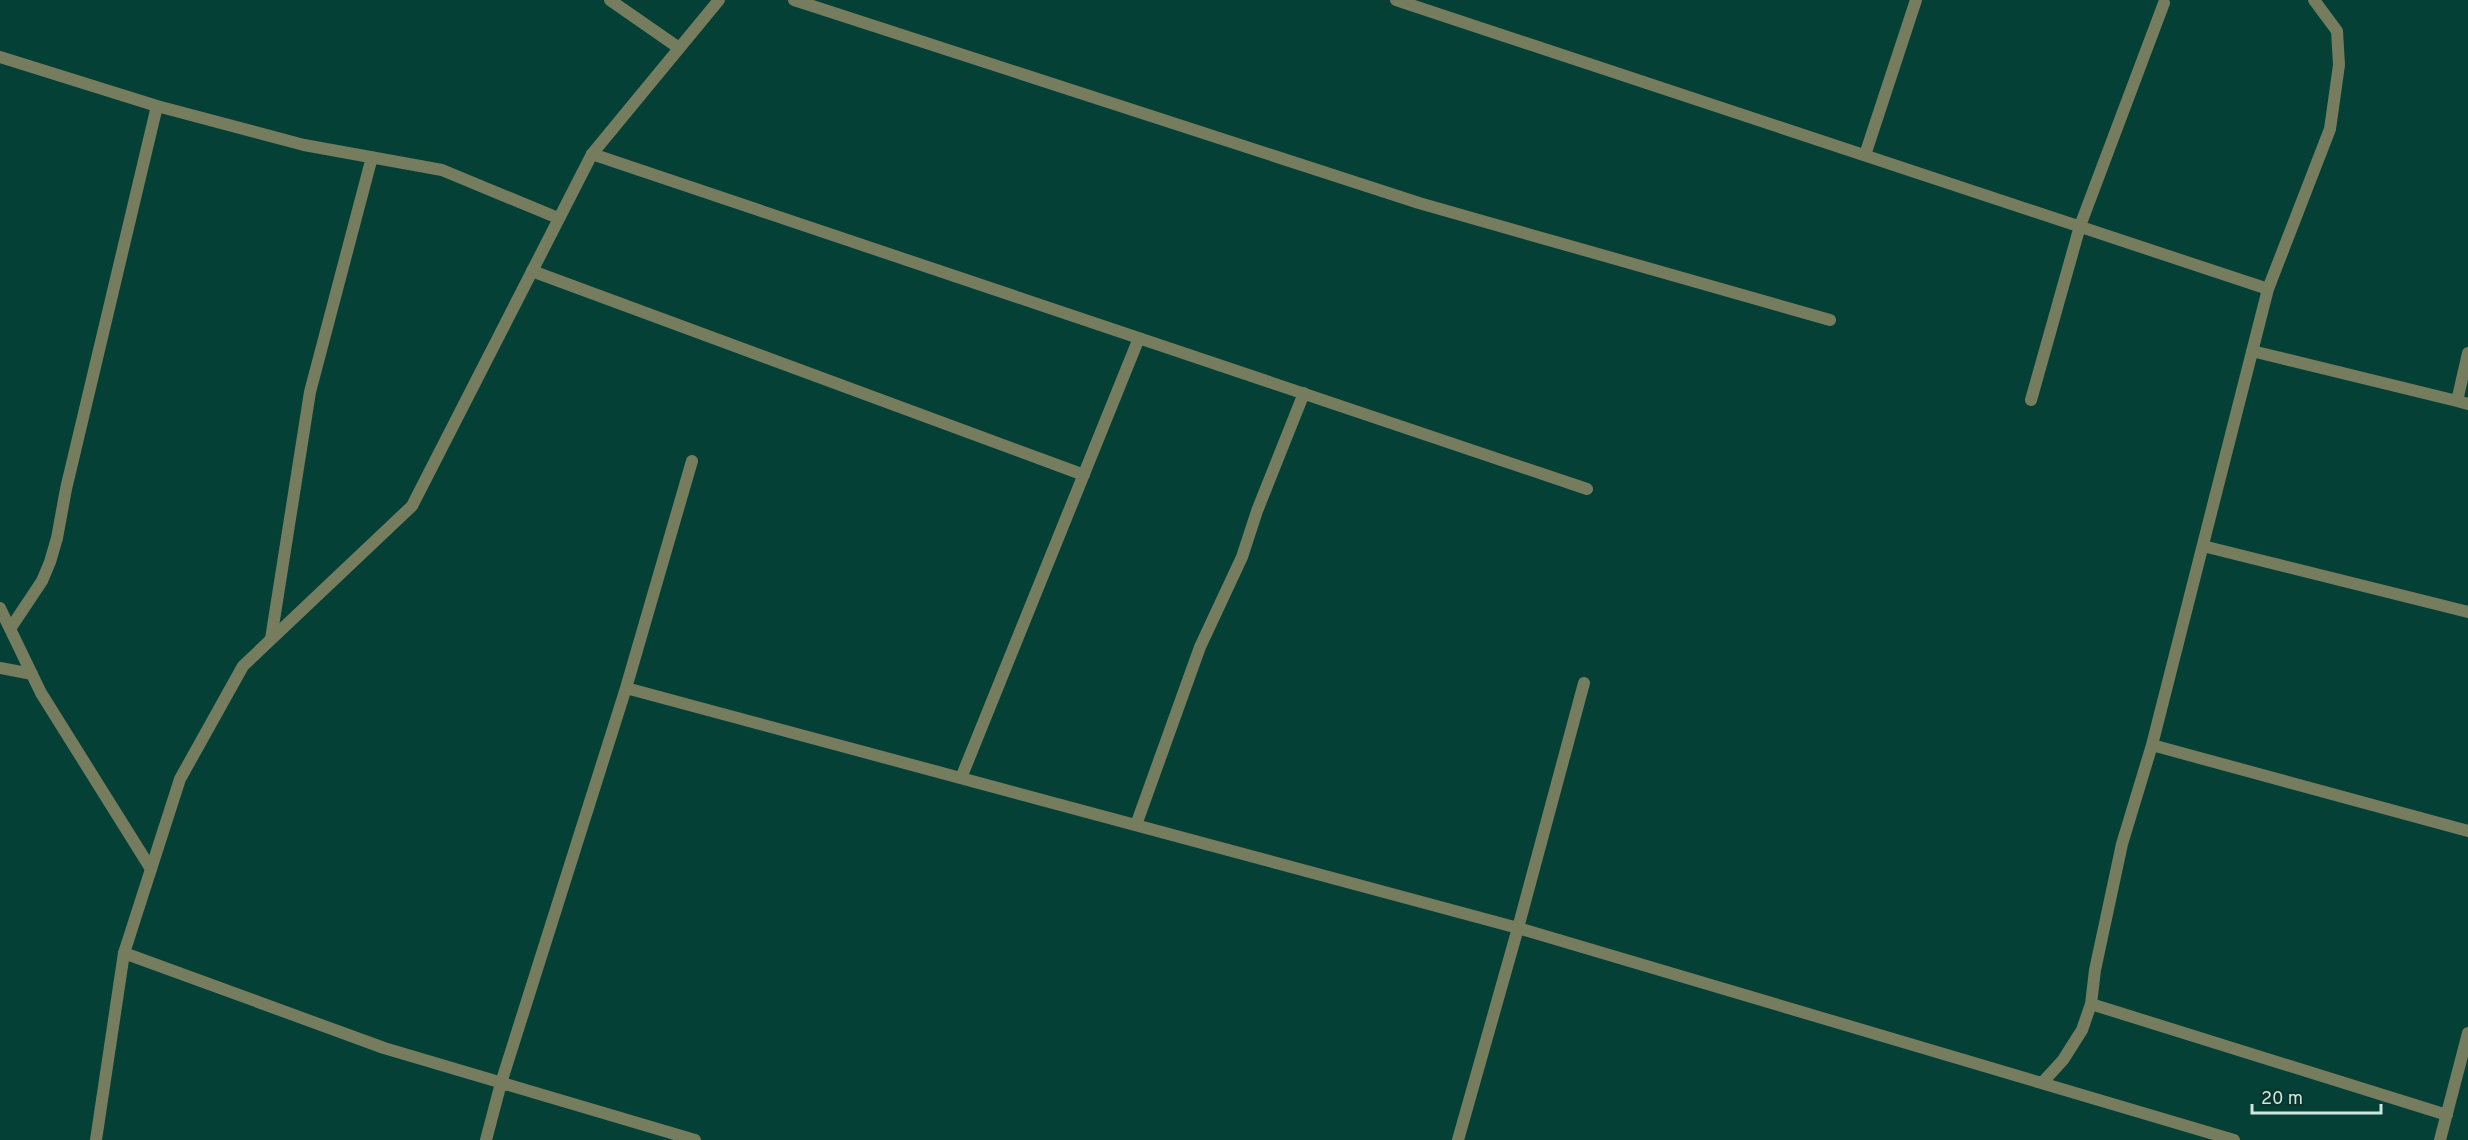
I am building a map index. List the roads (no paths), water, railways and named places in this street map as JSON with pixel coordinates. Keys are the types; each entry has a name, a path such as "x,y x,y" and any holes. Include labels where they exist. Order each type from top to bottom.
{"street":[{"path":"610,0 679,48"},
{"path":"96,1140 124,953 180,779 243,666 412,506 592,154 719,0"},
{"path":"794,0 1419,203 1830,320"},
{"path":"1396,0 2268,289"},
{"path":"1865,155 1916,0"},
{"path":"2042,1083 2063,1060 2082,1030 2091,1004 2122,844 2151,745 2268,289 2330,129 2339,65 2337,31 2314,0"},
{"path":"2031,400 2080,226 2164,3"},
{"path":"0,57 157,106 304,145 442,170 558,218"},
{"path":"10,629 42,581 57,538 66,489 157,106"},
{"path":"592,154 1587,489"},
{"path":"271,639 310,392 372,157"},
{"path":"532,271 1084,475"},
{"path":"961,778 1139,338"},
{"path":"2252,351 2463,403 2468,353"},
{"path":"1136,825 1200,647 1242,557 1257,511 1304,393"},
{"path":"486,1140 501,1083 626,688 692,461"},
{"path":"2203,546 2468,612"},
{"path":"0,608 32,674 151,869"},
{"path":"0,668 32,674"},
{"path":"1458,1140 1584,683"},
{"path":"626,688 1518,928 2234,1140"},
{"path":"2151,745 2468,831"},
{"path":"124,953 384,1047 695,1140"},
{"path":"2091,1004 2446,1115"},
{"path":"2440,1140 2468,1032"}]}
